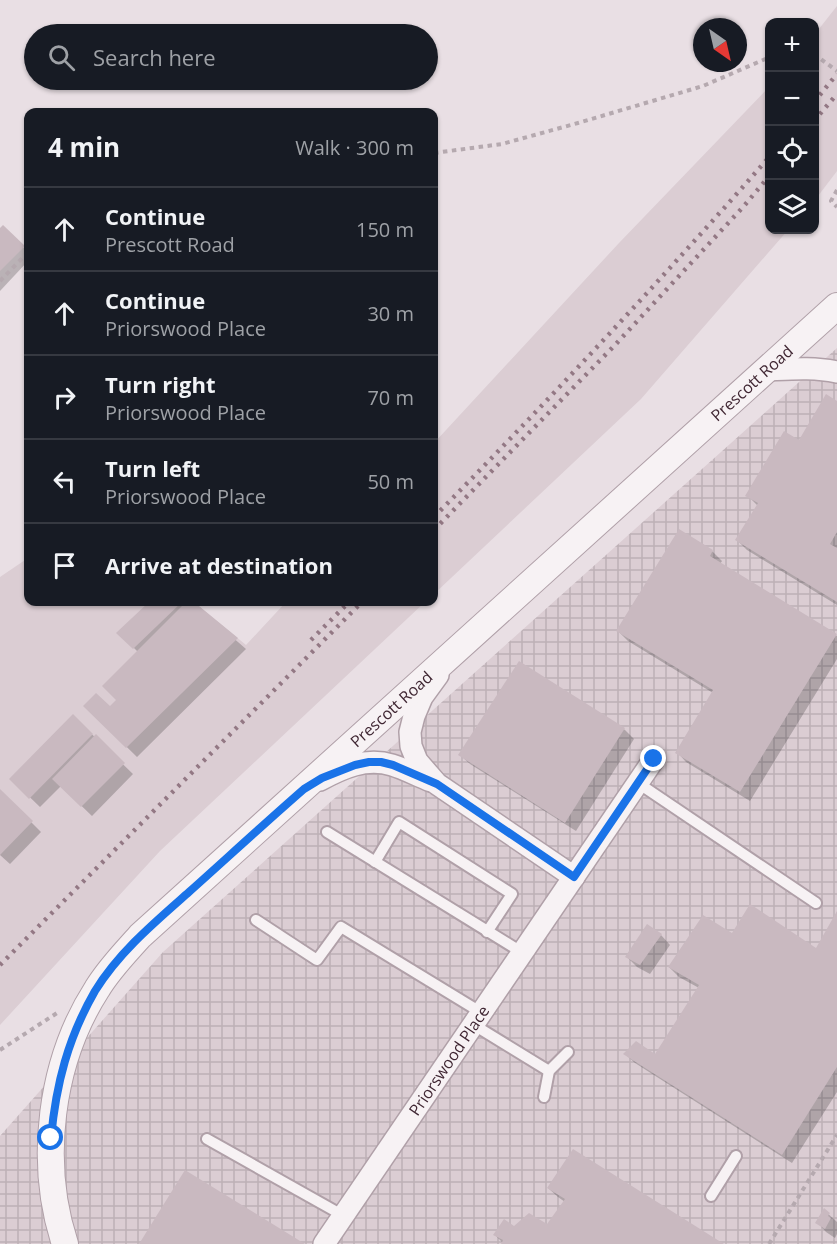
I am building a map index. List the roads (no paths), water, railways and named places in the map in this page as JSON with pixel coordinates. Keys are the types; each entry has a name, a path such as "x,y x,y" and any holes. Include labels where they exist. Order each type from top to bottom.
{"street":[{"name":"Prescott Road","path":"65,1244 57,1220 53,1191 51,1138 54,1105 60,1076 82,1015 115,964 140,936 837,306"},
{"path":"767,370 815,369 837,372"},
{"path":"437,784 417,761 411,746 410,732 422,697 467,640"},
{"name":"Priorswood Place","path":"324,1244 654,759"},
{"path":"304,789 340,770 355,765 369,762 393,765 437,784 574,877"}],"lane":[{"path":"638,783 816,903"},
{"path":"375,862 399,822 512,894 488,932"},
{"path":"327,832 522,953"},
{"path":"256,920 317,960 341,927 478,1019 549,1071"},
{"path":"544,1097 549,1071 568,1052"},
{"path":"207,1139 344,1216"},
{"path":"711,1196 736,1156"}],"railway":[{"path":"819,96 837,74"},
{"path":"819,115 837,94"},
{"path":"438,513 622,320 765,162"},
{"path":"438,526 615,345 766,180"},
{"path":"311,640 345,606"},
{"path":"0,965 358,606"}]}
